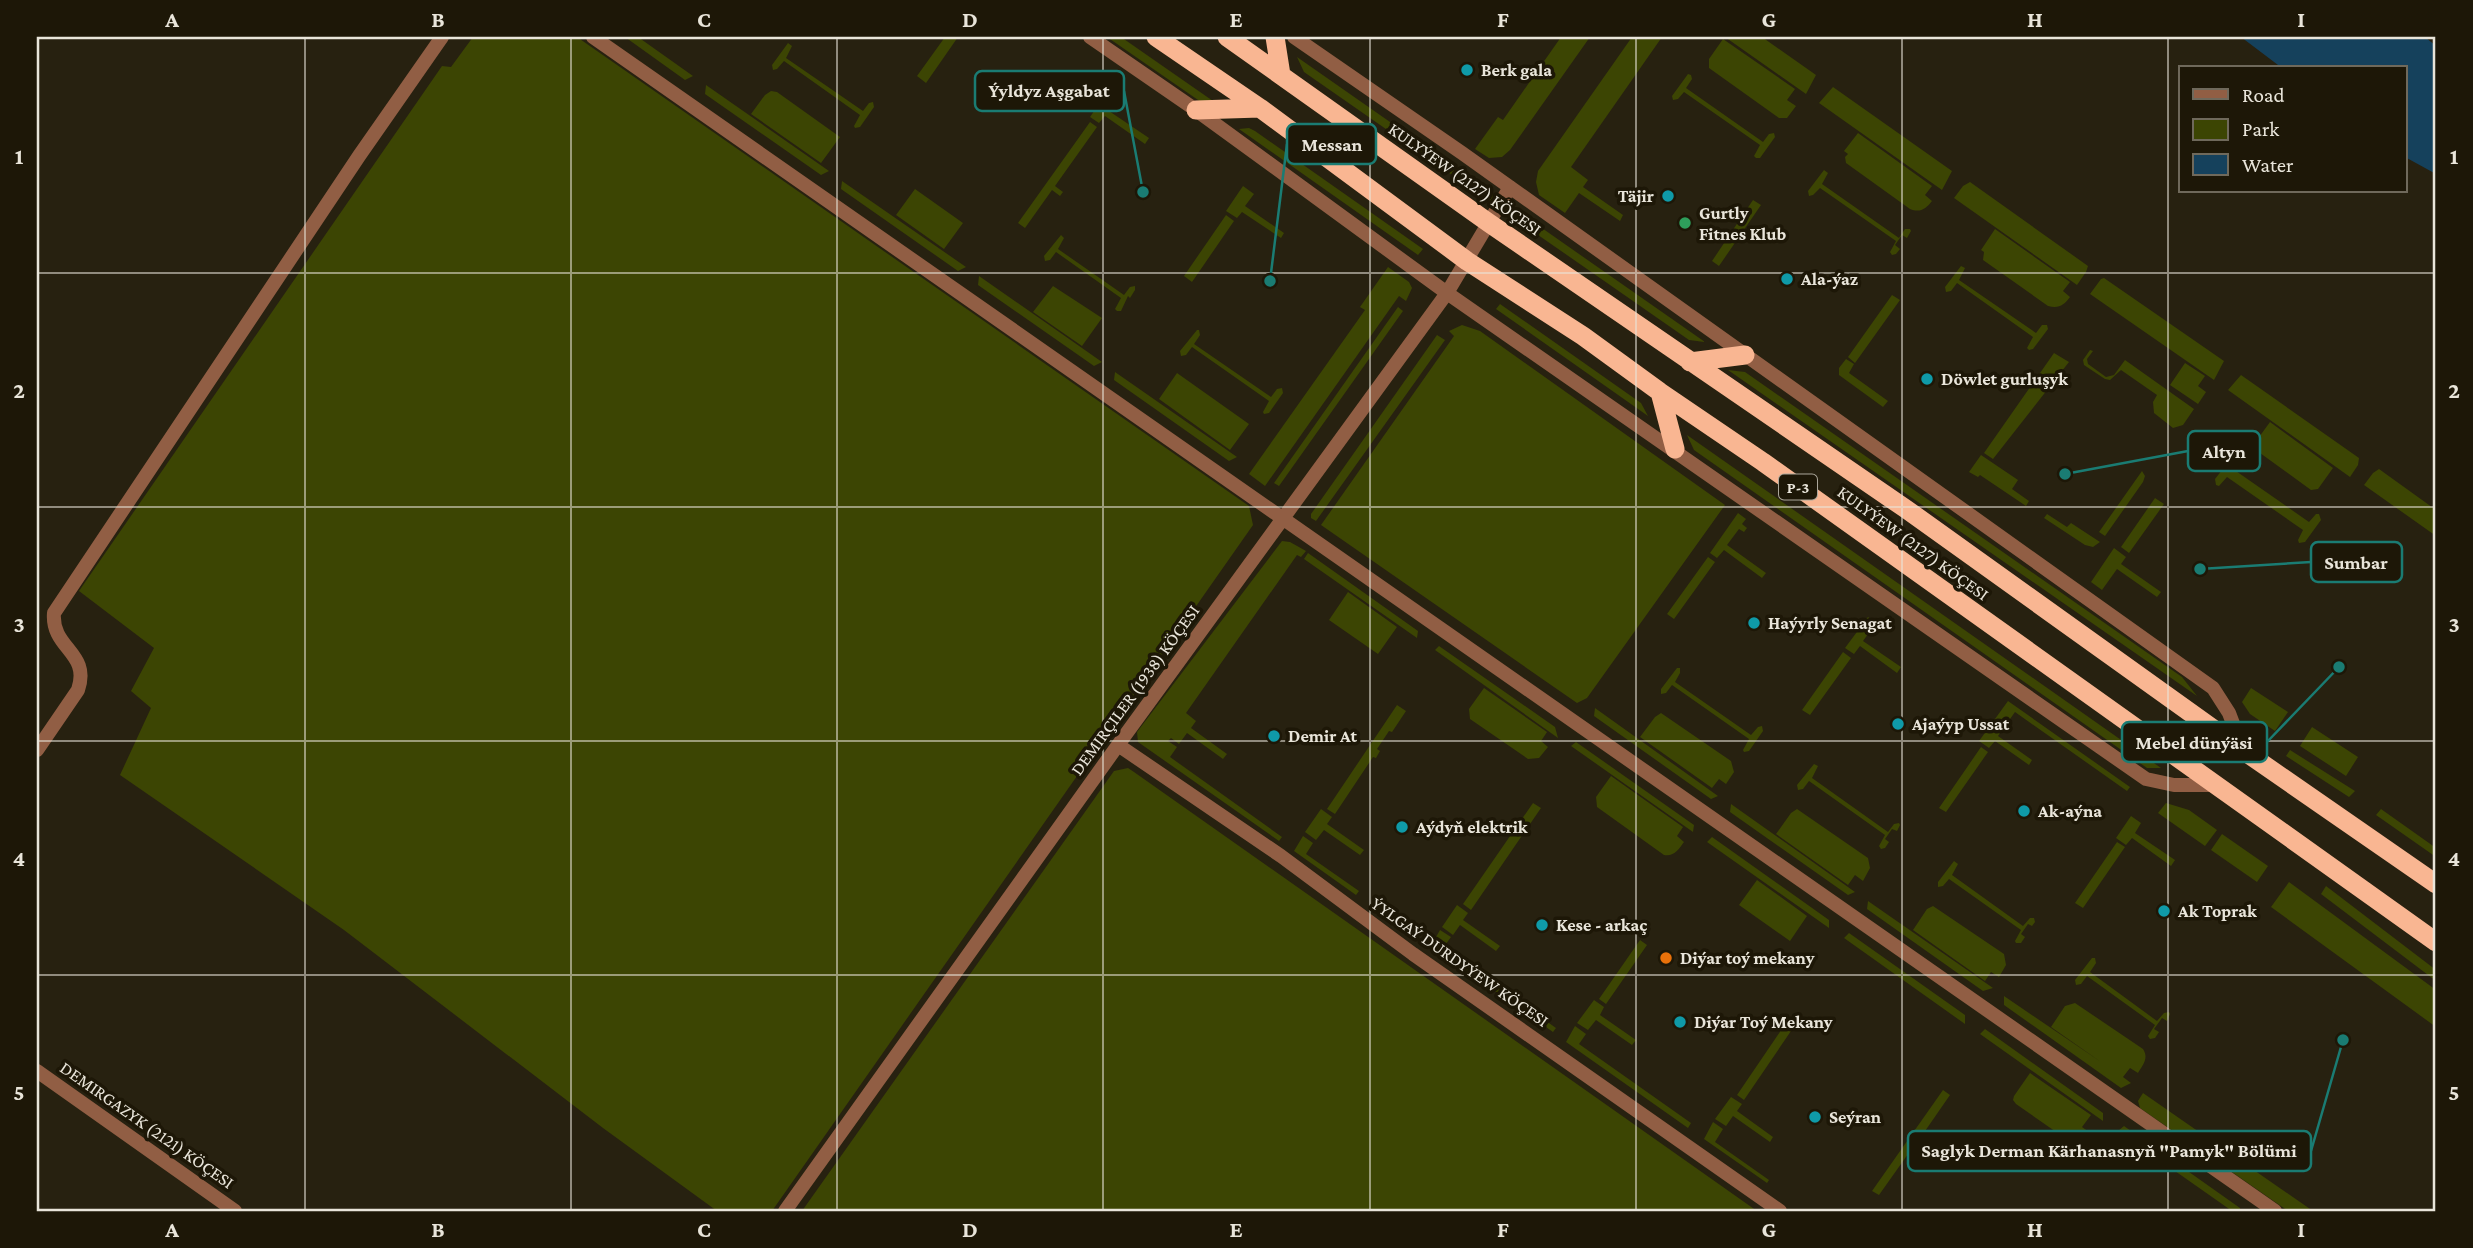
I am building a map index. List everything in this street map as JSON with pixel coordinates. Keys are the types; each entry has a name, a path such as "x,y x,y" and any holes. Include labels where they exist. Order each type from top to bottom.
{"highway":[{"name":"KULYÝEW (2127) KÖÇESI","path":"1156,37 1260,108 1467,261 1584,336 1763,462 2436,943"},
{"name":"KULYÝEW (2127) KÖÇESI","path":"1227,37 1489,223 1906,509 2244,751 2436,884"},
{"path":"1275,37 1281,75"},
{"path":"1196,110 1260,108"},
{"path":"1690,362 1745,355"},
{"path":"1660,392 1675,449"}],"street":[{"path":"37,750 78,690 82,678 80,665 55,628 54,613 359,156 442,37"},
{"path":"593,37 2275,1211"},
{"path":"1090,37 1196,110 1447,293 2146,779 2174,785 2215,785"},
{"path":"1294,37 1510,187 2213,688 2229,713 2244,751"},
{"name":"DEMIRÇILER (1938) KÖÇESI","path":"785,1211 1118,745 1447,293 1510,187"},
{"name":"ÝYLGAÝ DURDYÝEW KÖÇESI","path":"1118,745 1281,856 1413,954 1780,1211"},
{"name":"DEMIRGAZYK (2121) KÖÇESI","path":"37,1071 235,1211"}],"green space":[{"path":"473,37 577,37 1249,506 1253,525 772,1211 717,1211 603,1128 344,930 120,775 151,708 131,691 154,648 79,591 442,66 451,67"},
{"path":"625,37 638,37 693,76 685,80"},
{"path":"945,37 958,37 926,83 917,76"},
{"path":"1107,37 1121,37 1213,101 1201,102"},
{"path":"1561,37 1590,37 1510,150 1502,157 1489,158 1475,149 1498,117 1503,120"},
{"path":"1632,37 1662,37 1571,167 1588,180 1583,187 1623,215 1620,221 1579,193 1565,213 1539,195 1536,182 1538,171"},
{"path":"1725,37 1762,37 1816,75 1806,94"},
{"path":"1723,39 1795,89 1787,100 1796,106 1787,118 1779,118 1709,68 1709,59"},
{"path":"788,43 792,46 786,58 863,111 873,102 874,107 860,127 854,126 860,115 784,61 773,70 772,65"},
{"path":"1297,57 1705,342 1689,340 1304,72"},
{"path":"1688,74 1692,79 1686,88 1763,142 1769,134 1774,133 1775,137 1760,158 1754,156 1760,145 1684,92 1678,99 1673,100 1672,96"},
{"path":"706,85 829,171 821,175 705,94"},
{"path":"1833,87 1952,171 1942,190 1819,103"},
{"path":"771,91 777,92 840,137 821,163 751,114"},
{"path":"1106,94 1116,100 1109,111 1149,138 1145,144 1105,116 1099,123 1090,117"},
{"path":"1090,122 1097,127 1055,186 1063,192 1060,196 1052,190 1025,228 1018,223"},
{"path":"1249,128 1423,249 1418,255 1239,129"},
{"path":"1858,133 1932,186 1925,195 1932,201 1923,210 1910,209 1846,163 1845,157 1848,154 1844,151"},
{"path":"1824,170 1828,173 1822,184 1899,238 1905,229 1910,229 1907,238 1902,235 1895,245 1900,249 1896,254 1892,255 1890,252 1896,241 1820,188 1809,196 1808,191"},
{"path":"842,181 966,267 958,271 841,189"},
{"path":"1970,182 2088,266 2077,285 1954,198 1963,186"},
{"path":"1243,186 1254,194 1245,206 1284,233 1281,238 1242,212 1237,218 1226,211"},
{"path":"915,189 963,223 944,249 896,215"},
{"path":"1753,200 1761,205 1719,266 1712,261"},
{"path":"1226,215 1234,221 1192,282 1184,276"},
{"path":"1995,229 2070,282 2063,291 2070,297 2066,302 2058,307 2048,306 1983,260 1984,252 1981,250"},
{"path":"1061,235 1064,238 1058,249 1124,295 1130,287 1135,286 1121,311 1115,309 1121,298 1056,252 1050,260 1045,261 1044,256"},
{"path":"1961,266 1965,268 1959,280 2036,333 2042,325 2047,325 2048,329 2033,349 2027,348 2033,337 1957,283 1951,291 1946,292 1945,287"},
{"path":"1388,267 1409,282 1412,288 1406,301 1399,296 1265,486 1249,474 1365,310 1360,307"},
{"path":"979,276 1102,362 1094,366 978,285"},
{"path":"2104,278 2224,361 2214,380 2090,294"},
{"path":"1053,286 1102,318 1082,346 1033,312"},
{"path":"1892,295 1900,300 1855,363 1848,357"},
{"path":"1500,304 1641,403 1648,416 1496,309"},
{"path":"1398,307 1403,311 1279,486 1274,483"},
{"path":"1462,325 1480,331 1725,505 1587,698 1577,703 1321,525 1454,336 1449,331"},
{"path":"1197,330 1200,335 1194,344 1271,397 1277,389 1282,388 1283,393 1269,413 1263,412 1269,401 1192,347 1186,355 1181,356 1180,351"},
{"path":"1437,335 1445,340 1316,521 1311,518 1311,514"},
{"path":"2090,350 2093,351 2087,359 2088,364 2106,377 2114,375 2125,360 2194,409 2183,425 2173,428 2154,413 2153,402 2157,395 2121,370 2110,380 2084,365 2083,360"},
{"path":"2054,353 2069,362 1993,459 1984,453"},
{"path":"1846,359 1854,364 1849,373 1888,401 1883,407 1839,375 1839,368"},
{"path":"2185,363 2205,376 2198,386 2206,392 2198,404 2170,385"},
{"path":"1728,370 1745,372 2182,677 2197,696"},
{"path":"1115,372 1237,457 1229,461 1114,380"},
{"path":"1177,373 1249,424 1230,450 1159,399"},
{"path":"2241,375 2359,458 2350,477 2228,390"},
{"path":"2270,422 2333,468 2318,489 2311,490 2260,453 2254,444"},
{"path":"1687,435 2161,768 2147,768 1694,450"},
{"path":"1981,455 2018,480 2012,489 2029,501 2026,506 1980,475 1978,477 1969,472"},
{"path":"2233,456 2238,459 2233,469 2309,522 2319,514 2321,520 2305,542 2299,543 2298,540 2303,530 2227,477 2219,486 2216,485 2215,479"},
{"path":"2379,469 2436,510 2436,536 2364,485"},
{"path":"2142,471 2145,476 2143,482 2105,536 2099,532"},
{"path":"2155,498 2164,504 2129,553 2121,547"},
{"path":"1738,513 1746,519 1742,524 1747,528 1744,532 1739,529 1727,545 1766,573 1762,578 1724,550 1717,558 1710,553"},
{"path":"2047,514 2067,527 2071,523 2100,542 2093,547 2085,545 2044,518"},
{"path":"1282,541 1290,542 1306,551 1301,557 1297,555 1186,713 1196,721 1191,728 1227,754 1223,759 1187,733 1179,744 1171,738 1168,741 1177,747 1170,757 1282,837 1279,841 1138,742 1137,732"},
{"path":"2114,548 2126,557 2121,564 2161,592 2157,597 2117,569 2102,590 2091,582"},
{"path":"1308,553 1418,631 1417,638 1304,559"},
{"path":"1708,557 1715,562 1674,619 1667,614"},
{"path":"1348,592 1397,627 1378,654 1329,620"},
{"path":"1868,617 1876,623 1863,641 1901,667 1897,673 1860,646 1854,654 1845,648"},
{"path":"1439,646 1555,727 1558,738 1435,650"},
{"path":"1843,652 1851,658 1810,715 1802,710"},
{"path":"1677,668 1680,668 1680,673 1675,682 1751,735 1762,726 1763,731 1749,751 1743,750 1749,739 1672,685 1666,693 1661,694 1661,689"},
{"path":"1484,688 1547,732 1541,741 1548,747 1539,758 1528,759 1470,719 1469,709"},
{"path":"2251,688 2288,712 2275,731 2250,714 2242,702"},
{"path":"2008,701 2130,787 2127,791 2015,712 1998,736 2032,760 2029,765 1995,741 1989,748 1979,741"},
{"path":"1397,705 1406,711 1392,732 1389,731 1377,749 1380,751 1376,758 1373,757 1335,814 1327,809"},
{"path":"1595,708 1718,796 1711,799 1594,716"},
{"path":"1661,713 1731,761 1734,772 1726,784 1719,779 1712,788 1640,737"},
{"path":"2312,727 2358,757 2346,776 2300,746"},
{"path":"1576,742 1694,825 1693,832 1571,746"},
{"path":"1981,747 1988,752 1946,812 1939,808"},
{"path":"2290,750 2355,791 2349,797 2286,756"},
{"path":"1814,764 1818,766 1812,778 1888,832 1894,824 1899,823 1897,831 1892,829 1885,839 1889,842 1885,848 1881,849 1879,846 1885,835 1809,781 1803,789 1798,790 1797,785"},
{"path":"1128,768 1757,1211 802,1211 1114,771"},
{"path":"1611,776 1683,827 1677,836 1684,842 1676,852 1664,855 1597,807 1596,797"},
{"path":"1533,803 1541,808 1471,910 1463,904"},
{"path":"2166,803 2189,810 2217,830 2205,846 2158,813"},
{"path":"1731,804 1855,892 1848,895 1730,812"},
{"path":"1321,809 1332,817 1327,824 1364,850 1360,855 1324,830 1316,840 1305,832"},
{"path":"1797,809 1868,858 1870,868 1863,881 1855,875 1848,885 1776,834"},
{"path":"2381,809 2436,848 2436,857 2376,815"},
{"path":"2131,816 2141,823 2135,833 2175,860 2171,866 2132,838 2126,845 2116,838"},
{"path":"2222,834 2268,866 2257,882 2211,850"},
{"path":"1303,836 1313,843 1306,854 1359,891 1356,895 1294,851"},
{"path":"1712,837 1829,920 1829,928 1707,842"},
{"path":"2117,842 2125,847 2083,908 2075,903"},
{"path":"1954,861 1958,864 1952,875 2023,926 2030,918 2034,918 2032,926 2028,924 2021,934 2025,937 2021,943 2015,941 2021,930 1949,879 1943,886 1938,887 1938,882"},
{"path":"1757,880 1807,916 1790,941 1739,905"},
{"path":"2289,882 2436,990 2436,1027 2271,907"},
{"path":"2326,886 2436,970 2436,981 2321,894"},
{"path":"1868,901 1993,988 1983,991 1867,909"},
{"path":"1457,905 1468,913 1463,920 1500,946 1496,951 1460,925 1453,935 1442,927"},
{"path":"1933,906 2004,954 2006,965 1999,977 1991,972 1985,981 1913,930 1927,909"},
{"path":"1440,930 1451,937 1443,948 1556,1028 1553,1032 1431,946"},
{"path":"1849,933 1965,1015 1965,1024 1844,938"},
{"path":"1640,940 1647,945 1606,1004 1599,999"},
{"path":"2092,958 2095,958 2096,963 2090,972 2157,1021 2164,1013 2169,1012 2167,1021 2162,1018 2154,1029 2159,1032 2155,1038 2150,1039 2148,1036 2155,1025 2087,976 2081,984 2076,985 2075,980"},
{"path":"2004,996 2101,1062 2051,1027 2065,1006 2075,1003 2143,1049 2143,1064 2138,1073 2130,1068 2123,1077 2131,1083 2121,1088 2004,1005"},
{"path":"1594,1000 1604,1007 1600,1015 1636,1040 1632,1045 1596,1020 1588,1030 1577,1023"},
{"path":"1575,1026 1586,1034 1579,1044 1691,1123 1688,1128 1566,1042"},
{"path":"1784,1026 1791,1031 1744,1100 1737,1095"},
{"path":"1985,1029 2103,1113 2103,1121 1980,1034"},
{"path":"2030,1073 2091,1115 2082,1127 2093,1135 2089,1139 2072,1143 2016,1104 2014,1096"},
{"path":"1943,1090 1950,1095 1923,1134 1964,1162 1959,1168 1918,1140 1879,1195 1872,1191"},
{"path":"2143,1093 2313,1211 2288,1211 2140,1108 2138,1101"},
{"path":"1731,1097 1742,1104 1737,1111 1773,1137 1770,1142 1733,1116 1726,1126 1715,1119"},
{"path":"1713,1122 1723,1129 1715,1142 1769,1180 1767,1183 1704,1139"},
{"path":"2124,1126 2240,1208 2240,1211 2232,1211 2118,1131"}],"water":[{"path":"2241,37 2425,37 2436,46 2436,174 2406,158 2406,66 2279,66"}],"place":[{"name":"Berk gala","path":"1467,70"},
{"name":"Ýyldyz Aşgabat","path":"1143,192"},
{"name":"Täjir","path":"1668,196"},
{"name":"Gurtly Fitnes Klub","path":"1685,223"},
{"name":"Ala-ýaz","path":"1787,279"},
{"name":"Messan","path":"1270,281"},
{"name":"Döwlet gurluşyk","path":"1927,379"},
{"name":"Altyn","path":"2065,474"},
{"name":"Sumbar","path":"2200,569"},
{"name":"Haýyrly Senagat","path":"1754,623"},
{"name":"Mebel dünýäsi","path":"2339,667"},
{"name":"Ajaýyp Ussat","path":"1898,724"},
{"name":"Demir At","path":"1274,736"},
{"name":"Ak-aýna","path":"2024,811"},
{"name":"Aýdyň elektrik","path":"1402,827"},
{"name":"Ak Toprak","path":"2164,911"},
{"name":"Kese - arkaç","path":"1542,925"},
{"name":"Diýar toý mekany","path":"1666,958"},
{"name":"Diýar Toý Mekany","path":"1680,1022"},
{"name":"Saglyk Derman Kärhanasnyň \"Pamyk\" Bölümi","path":"2343,1040"},
{"name":"Seýran","path":"1815,1117"}]}
